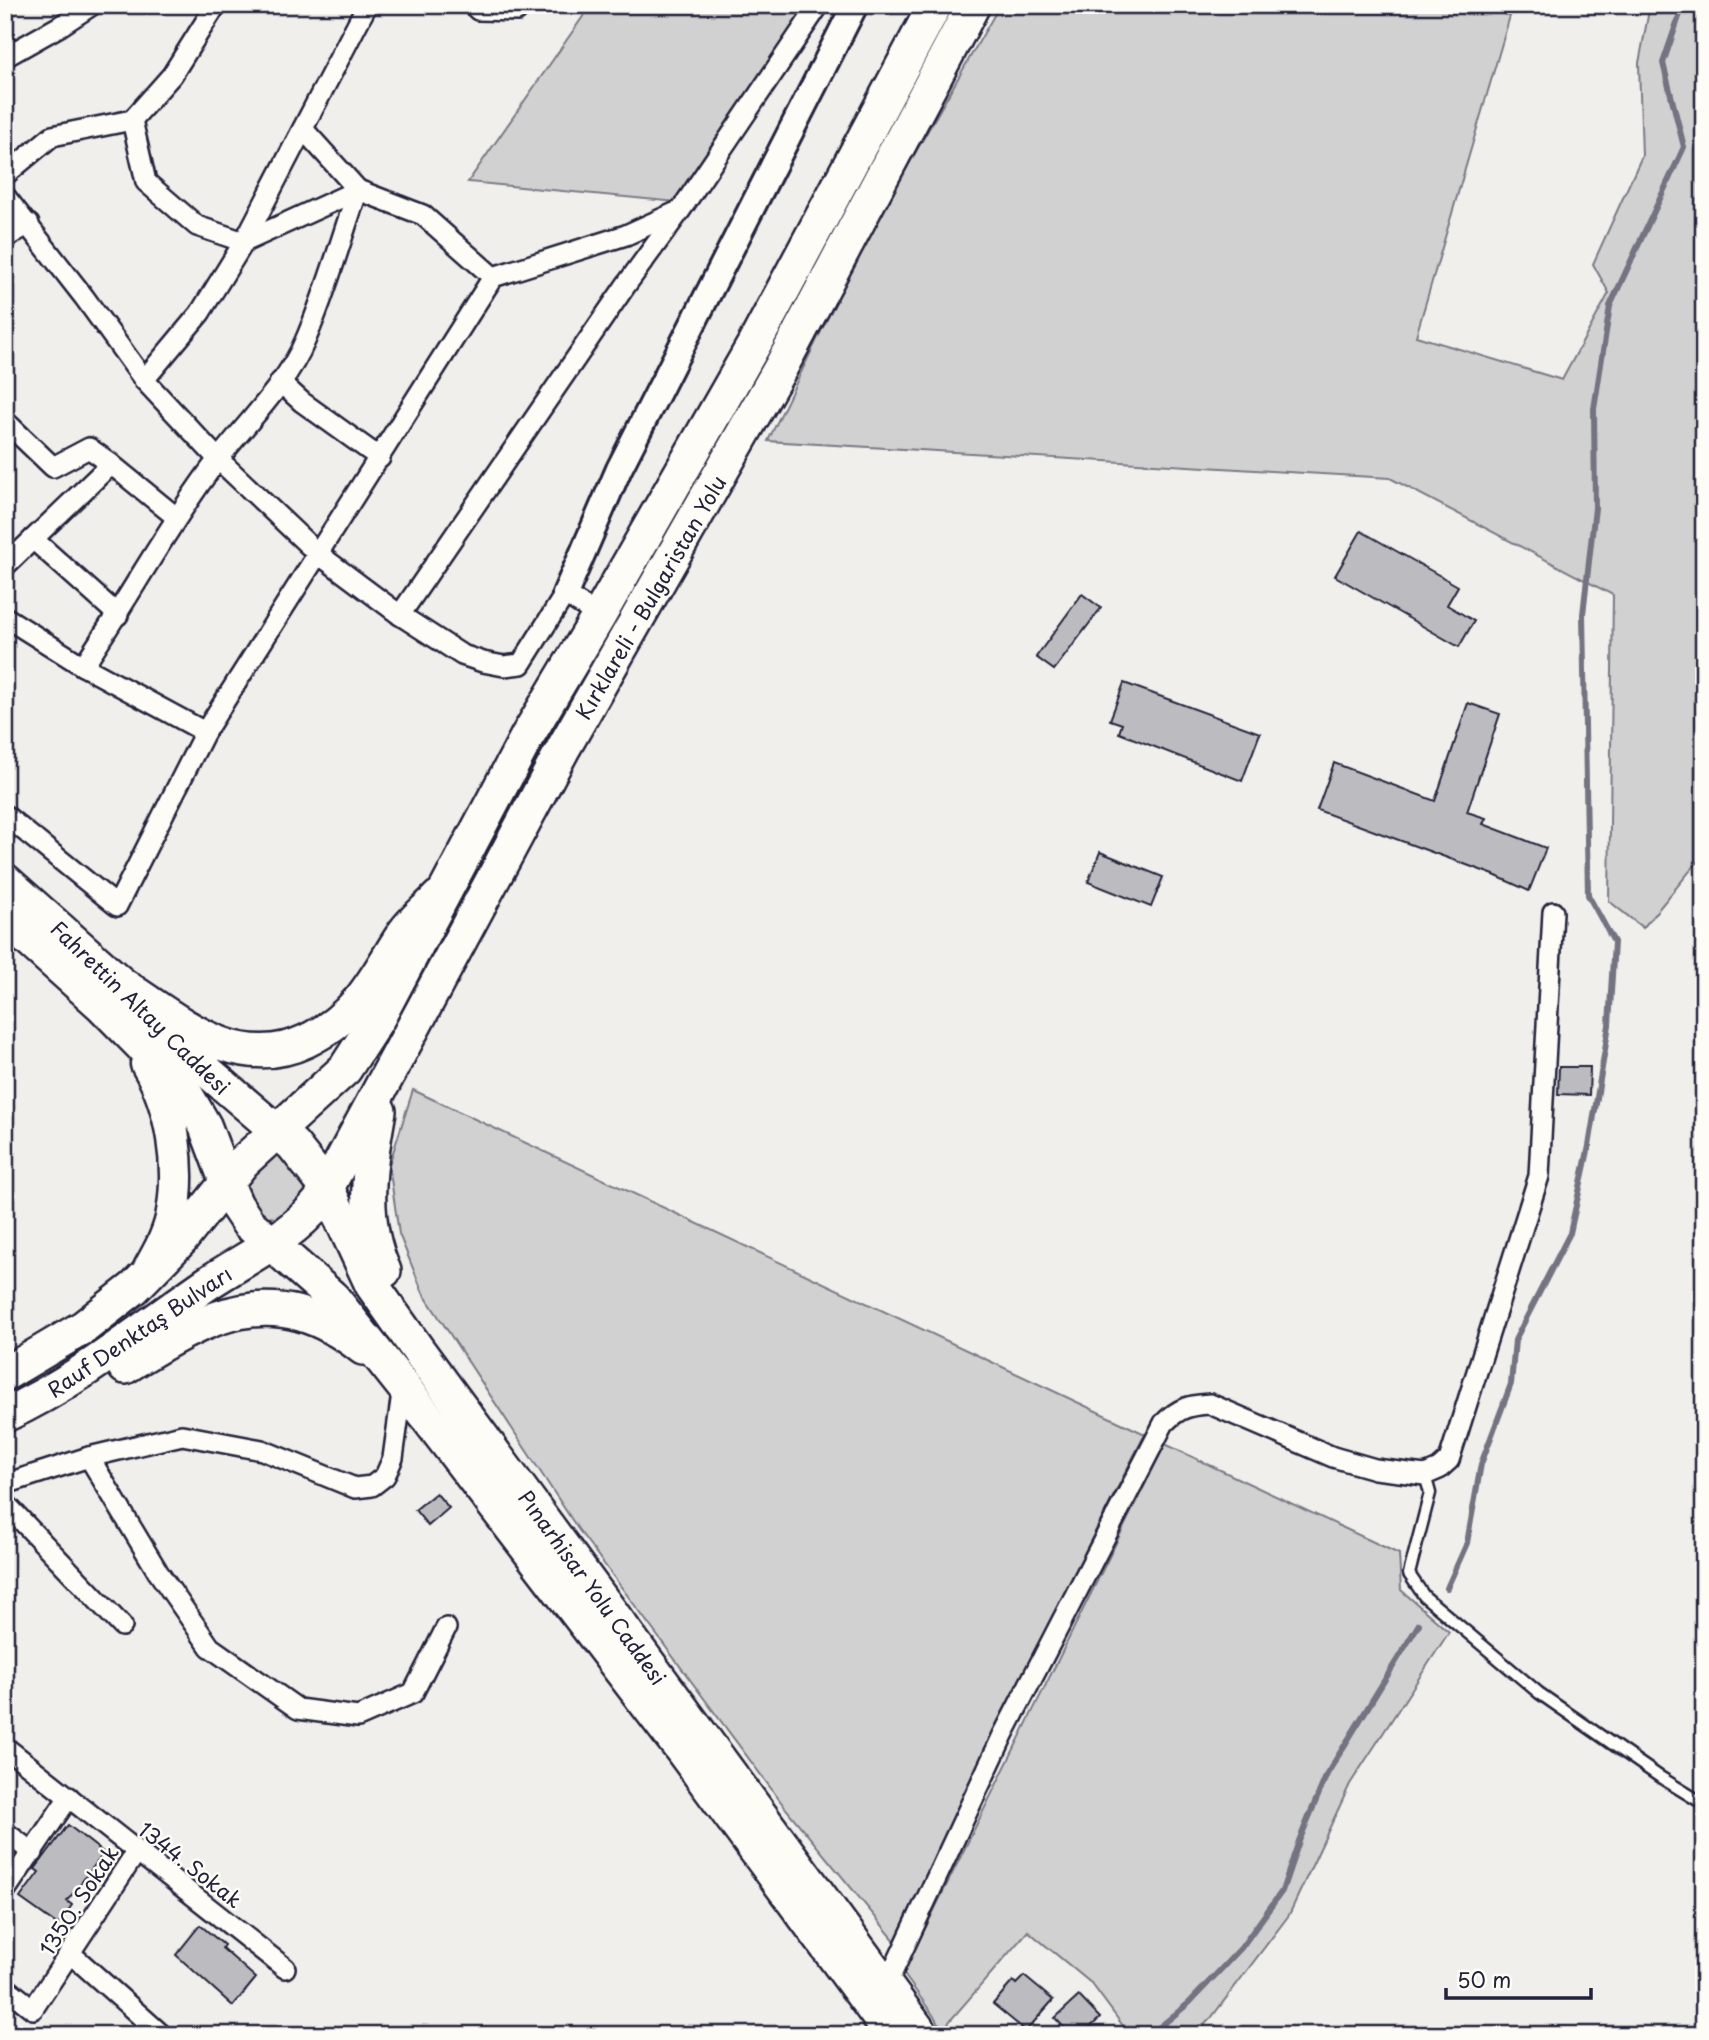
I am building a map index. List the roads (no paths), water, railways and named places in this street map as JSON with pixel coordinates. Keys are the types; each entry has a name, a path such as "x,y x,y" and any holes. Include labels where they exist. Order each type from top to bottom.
{"highway":[{"name":"Kırklareli - Bulgaristan Yolu","path":"278,1132 345,1069 378,1018 528,735 756,341 935,5"},
{"name":"Kırklareli - Bulgaristan Yolu","path":"327,1188 384,1077 564,747 781,367 973,5"},
{"path":"384,1077 368,1171 372,1230 378,1258 418,1350"},
{"path":"226,1182 243,1162 278,1132"},
{"name":"Pınarhisar Yolu Caddesi","path":"278,1132 293,1145 327,1188 372,1285 418,1350 922,2035"},
{"name":"Pınarhisar Yolu Caddesi","path":"226,1182 248,1223 332,1297 403,1386 681,1749 892,2035"},
{"name":"Rauf Denktaş Bulvarı","path":"5,1374 84,1327 145,1277 181,1240 226,1182"},
{"path":"272,1244 300,1223 315,1207 327,1188"},
{"name":"Rauf Denktaş Bulvarı","path":"5,1415 42,1398 80,1374 206,1285 272,1244"},
{"path":"5,1428 62,1405 191,1328 233,1312 252,1309 289,1312 311,1318 331,1328 362,1347 403,1386"}],"main road":[{"name":"Fahrettin Altay Caddesi","path":"5,880 112,994 187,1095 205,1126 226,1182"},
{"path":"112,994 229,1047 250,1052 270,1052 295,1046 324,1031 346,1015 368,989 406,929 447,888"},
{"name":"Fahrettin Altay Caddesi","path":"5,919 112,994 278,1132"},
{"path":"112,994 131,1041 153,1074 167,1108 175,1169 172,1219 164,1242 145,1277"}],"street":[{"path":"5,57 92,5"},
{"path":"5,175 51,136 132,120 172,75 216,5"},
{"path":"144,380 200,313 244,242 367,5"},
{"path":"473,5 478,10 517,11 522,5"},
{"path":"401,615 819,5"},
{"path":"5,195 29,223 144,380 218,459 317,553 401,615 462,655 504,666 521,664 565,594 619,469 855,5"},
{"path":"132,120 146,182 197,226 244,242 358,190"},
{"path":"303,129 358,190 423,215 493,277"},
{"path":"83,666 118,615 176,517 218,459 280,382 305,343 358,190"},
{"path":"5,815 117,905 205,732 493,277 626,235 680,211"},
{"path":"5,238 29,223"},
{"path":"280,382 302,402 380,458"},
{"path":"5,421 52,467 89,448 176,517"},
{"path":"5,566 111,464"},
{"path":"33,539 118,615"},
{"path":"565,594 599,616"},
{"path":"5,617 83,666 205,732"},
{"path":"886,1986 1003,1735 1164,1423 1177,1410 1191,1405 1210,1404 1333,1457 1375,1469 1425,1475 1439,1469 1448,1460 1539,1175 1553,912"},
{"path":"5,1484 89,1457 182,1435 262,1450 355,1488 372,1486 385,1476 393,1458 403,1386"},
{"path":"89,1457 158,1572 210,1647 298,1709 358,1717 413,1693 446,1629"},
{"path":"5,1503 122,1626"},
{"name":"1344. Sokak","path":"5,1747 285,1968"},
{"path":"5,1891 69,1797"},
{"path":"5,1832 33,1853"},
{"name":"1350. Sokak","path":"5,1987 33,2009 137,1851"},
{"path":"70,1953 162,2035"}],"lane":[{"path":"1425,1475 1430,1493 1409,1574 1424,1596 1539,1693 1704,1804"}],"waterway":[{"path":"1447,1588 1467,1543 1481,1464 1511,1384 1515,1340 1570,1233 1589,1146 1609,1025 1614,942 1588,895 1583,614 1595,508 1594,409 1610,306 1684,147 1663,63 1683,5"},
{"path":"1150,2035 1189,2003 1241,1948 1282,1891 1327,1774 1419,1624"}]}
